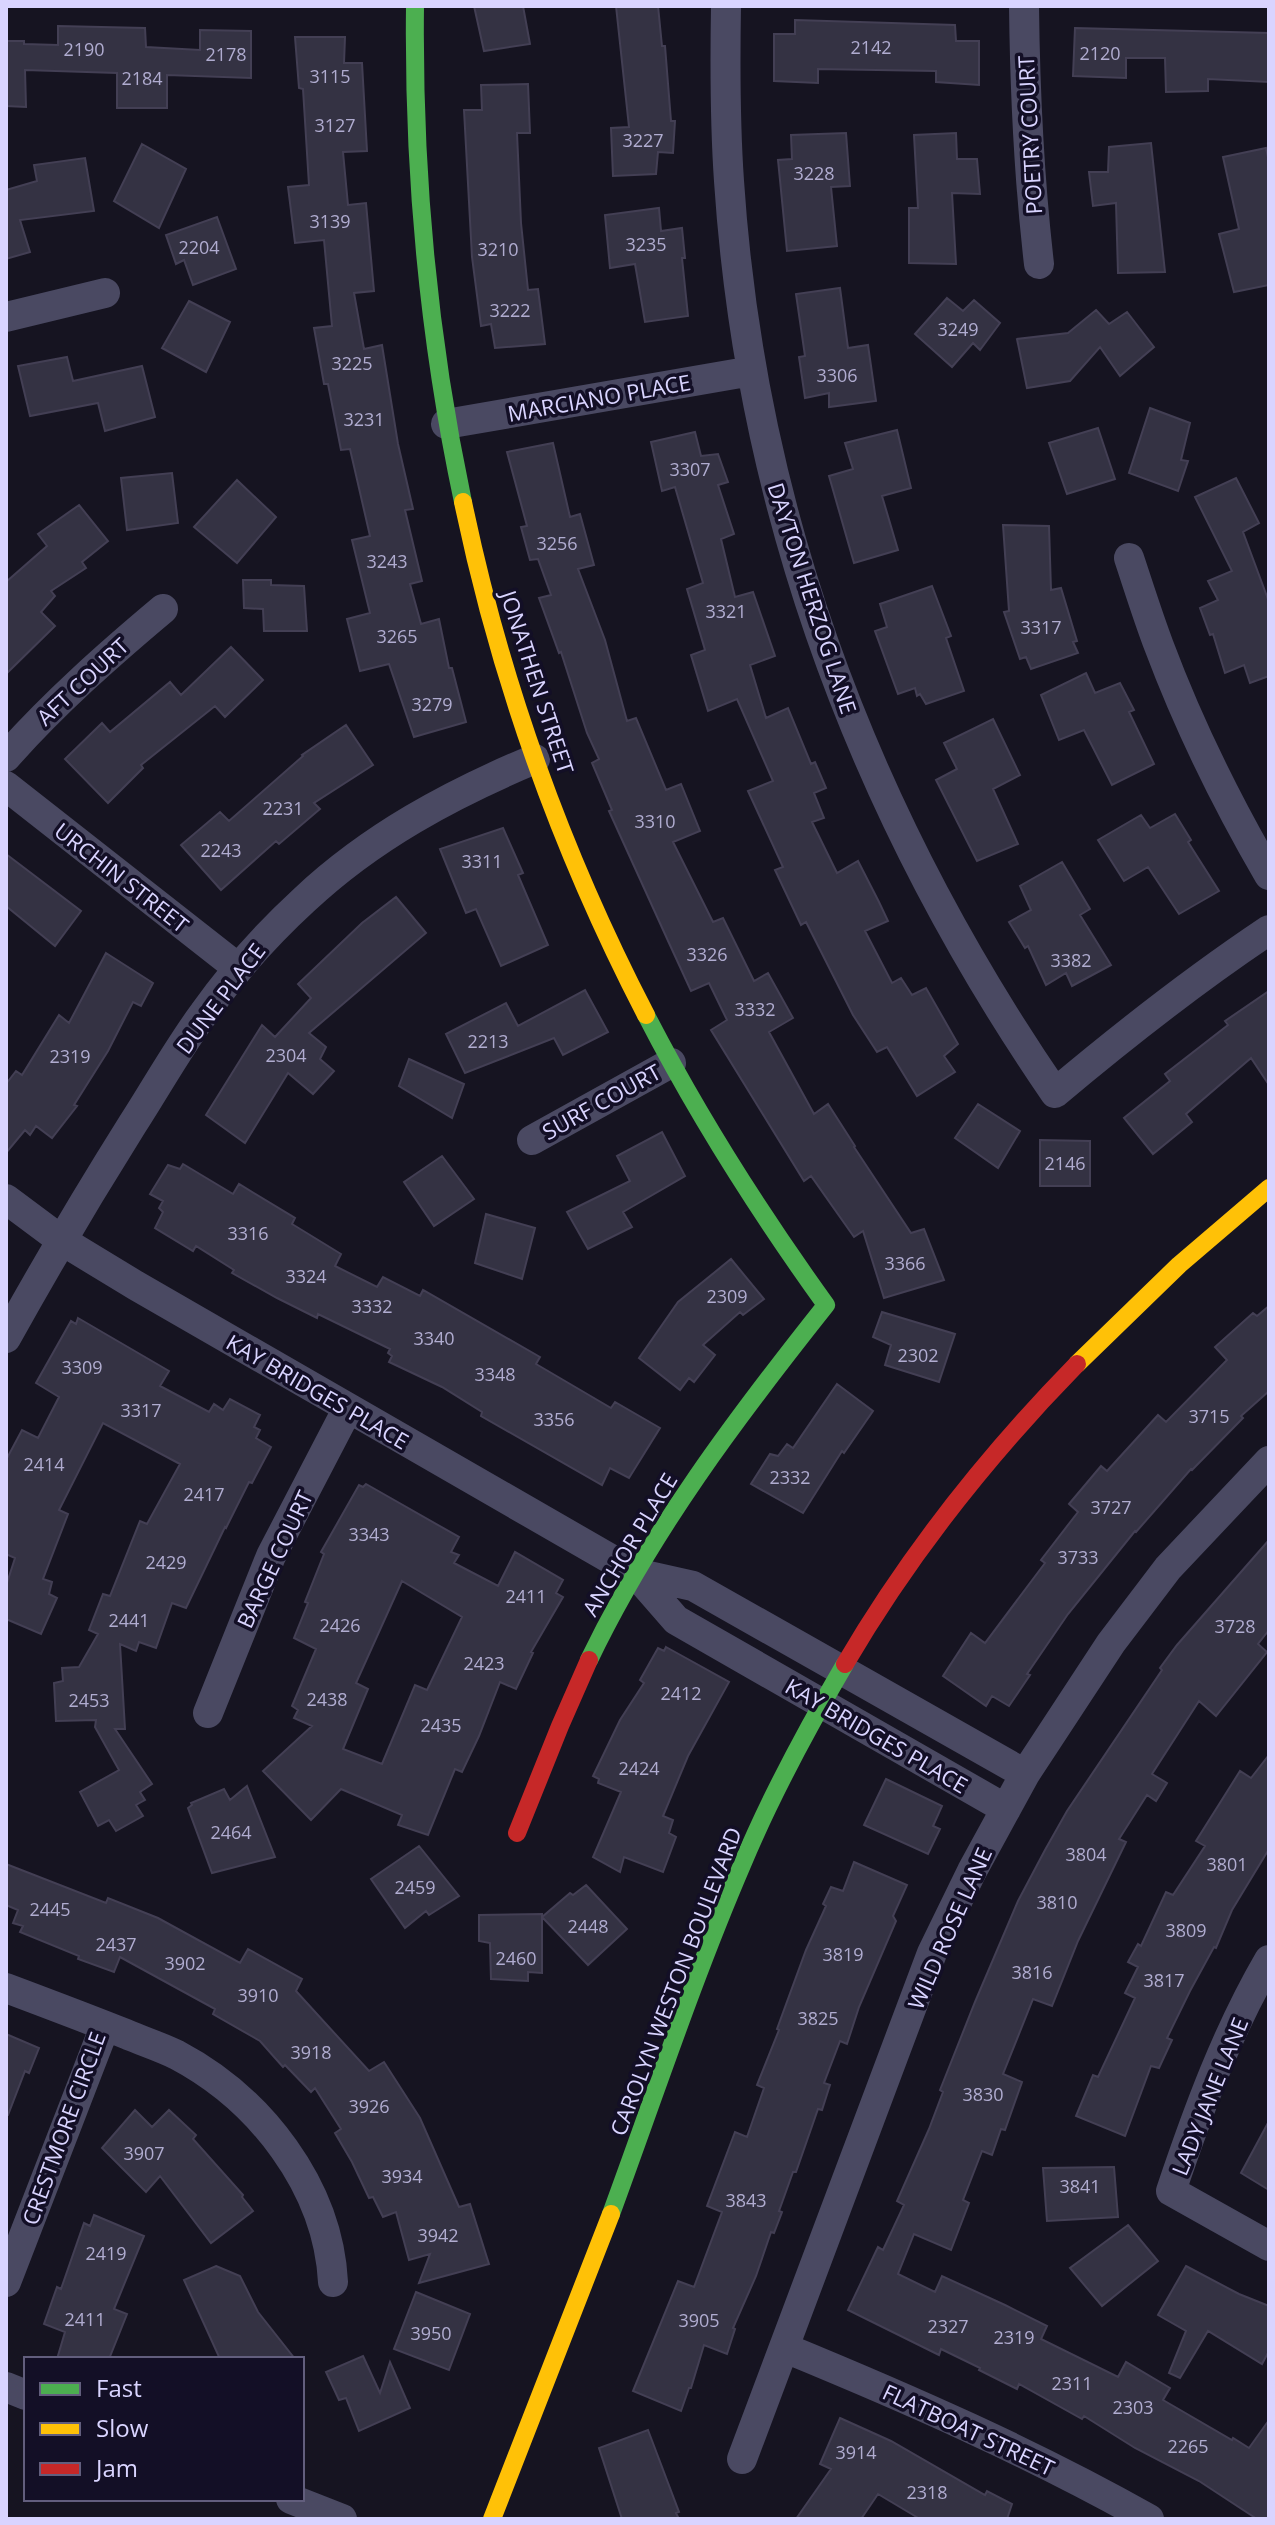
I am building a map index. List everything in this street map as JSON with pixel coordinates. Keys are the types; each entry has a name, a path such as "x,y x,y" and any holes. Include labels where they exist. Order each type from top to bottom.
{"street":[{"name":"JONATHEN STREET","path":"415,6 414,98 420,214 432,331 446,424 467,528 493,629 535,759 574,861 619,962 671,1063 726,1159 826,1305"},
{"name":"DAYTON HERZOG LANE","path":"726,6 729,182 740,294 752,371 794,553 855,729 892,814 934,898 980,979 1055,1093 1119,1039 1269,930"},
{"name":"POETRY COURT","path":"1024,6 1025,92 1039,264"},
{"path":"6,317 105,293"},
{"name":"MARCIANO PLACE","path":"446,424 752,371"},
{"path":"1129,558 1158,646 1195,735 1269,875"},
{"name":"AFT COURT","path":"6,757 42,716 100,661 163,609"},
{"name":"DUNE PLACE","path":"6,1338 61,1240 202,1015 238,968 305,898 358,855 449,798 535,759"},
{"name":"URCHIN STREET","path":"6,786 238,968"},
{"name":"SURF COURT","path":"532,1140 671,1063"},
{"name":"CAROLYN WESTON BOULEVARD","path":"492,2519 599,2248 720,1917 758,1832 842,1669 893,1586 936,1525 1003,1443 1149,1290 1269,1188"},
{"name":"KAY BRIDGES PLACE","path":"6,1199 61,1240 135,1285 635,1573 693,1586 1025,1774"},
{"name":"ANCHOR PLACE","path":"517,1833 565,1709 635,1573 659,1532 747,1403 826,1305"},
{"name":"BARGE COURT","path":"208,1713 271,1556 348,1408"},
{"name":"WILD ROSE LANE","path":"742,2459 932,1953 972,1871 1025,1774 1111,1643 1168,1568 1269,1461"},
{"name":"KAY BRIDGES PLACE","path":"635,1573 676,1620 1006,1809"},
{"name":"LADY JANE LANE","path":"1269,1960 1224,2050 1171,2191 1269,2246"},
{"name":"CRESTMORE CIRCLE","path":"6,1988 105,2026 6,2282"},
{"path":"105,2026 176,2054 215,2079 248,2106 277,2139 299,2172 318,2211 332,2257 333,2282"},
{"name":"FLATBOAT STREET","path":"785,2348 1008,2445 1149,2519"},
{"path":"296,2501 342,2519"}],"building":[{"path":"474,6 523,6 530,44 484,51"},
{"path":"616,6 658,6 662,46 665,46 671,121 675,121 673,153 658,152 656,174 613,176 611,128 629,127"},
{"path":"795,20 955,25 956,41 979,41 979,85 936,82 936,71 818,69 818,83 774,81 774,34 795,34"},
{"path":"58,26 145,28 146,47 200,50 200,30 251,31 251,78 167,75 167,108 117,108 117,73 25,70 26,107 6,106 6,41 58,45"},
{"path":"1075,28 1269,33 1269,82 1208,79 1208,91 1166,92 1165,58 1126,58 1126,78 1073,76"},
{"path":"295,37 345,37 344,63 362,63 367,151 343,152 348,205 366,203 374,291 354,293 364,349 382,345 398,444 413,509 405,510 422,581 410,584 421,624 439,619 449,668 452,668 466,722 414,737 389,664 360,671 347,619 370,613 352,540 370,536 350,449 341,450 314,328 332,326 324,240 295,243 288,187 309,185 303,89 299,88"},
{"path":"528,84 530,133 517,133 521,223 528,290 538,289 545,344 495,348 491,324 481,326 472,257 464,110 482,110 481,85"},
{"path":"846,133 850,186 831,187 837,246 787,251 778,160 792,159 791,135"},
{"path":"956,133 957,159 977,159 980,194 952,193 956,264 909,263 909,208 918,208 914,135"},
{"path":"1151,143 1165,272 1118,273 1116,203 1093,206 1089,172 1108,172 1109,147"},
{"path":"142,144 186,169 159,228 114,201"},
{"path":"1266,148 1269,162 1269,285 1234,292 1219,234 1239,229 1223,157"},
{"path":"85,158 94,211 20,220 30,252 6,259 6,190 37,181 34,165"},
{"path":"659,208 661,231 682,228 688,316 645,322 635,264 610,268 605,215"},
{"path":"217,217 236,269 193,285 184,260 176,264 166,235"},
{"path":"840,288 848,348 868,345 876,401 829,407 829,393 805,398 799,357 805,356 796,294"},
{"path":"947,298 963,311 974,300 1000,323 980,350 973,343 952,367 915,334"},
{"path":"189,301 230,322 206,372 162,348"},
{"path":"1096,310 1109,324 1127,312 1154,347 1120,376 1100,347 1070,381 1027,388 1017,339 1068,333"},
{"path":"67,357 73,381 142,366 155,417 105,431 98,403 30,416 18,366"},
{"path":"1150,408 1190,423 1181,460 1188,461 1178,491 1129,473"},
{"path":"1098,428 1115,479 1067,494 1049,443"},
{"path":"897,430 911,488 882,496 898,550 854,563 829,476 853,469 845,443"},
{"path":"695,432 701,456 718,454 728,482 718,485 734,534 721,539 735,597 753,592 775,656 750,665 766,718 788,708 811,764 815,762 826,788 814,793 824,818 812,822 837,873 858,861 879,902 888,921 865,931 892,983 901,978 912,995 926,988 958,1044 944,1056 955,1072 917,1096 887,1047 877,1052 853,1015 806,922 801,925 775,870 783,867 748,791 773,781 737,699 708,711 691,655 705,650 687,589 703,583 675,487 662,491 651,442"},
{"path":"553,443 570,517 580,514 594,565 578,569 605,640 627,721 636,718 666,790 681,784 700,831 673,842 713,922 723,918 754,981 768,973 793,1018 769,1032 814,1114 828,1104 911,1233 924,1229 944,1280 884,1298 863,1231 854,1237 811,1176 804,1181 711,1030 727,1020 709,983 691,991 609,811 612,810 592,763 599,759 539,598 551,595 538,559 530,560 521,527 527,526 507,452"},
{"path":"172,473 178,523 127,530 121,478"},
{"path":"1236,478 1259,523 1243,532 1269,602 1269,676 1250,683 1244,665 1225,673 1213,634 1210,635 1200,608 1218,600 1208,581 1232,571 1195,497"},
{"path":"237,480 276,517 237,563 194,527"},
{"path":"79,505 108,541 82,562 86,568 51,591 55,596 41,612 55,626 6,674 6,582 47,546 38,534"},
{"path":"1003,525 1049,526 1051,590 1061,588 1078,653 1031,669 1026,657 1020,659 1004,612 1009,611"},
{"path":"243,580 271,580 271,585 304,586 307,631 264,631 263,609 244,608"},
{"path":"932,586 951,636 946,638 964,691 926,704 920,694 917,696 915,688 898,694 875,631 887,627 880,604"},
{"path":"231,647 263,680 225,717 215,706 141,765 143,768 108,803 65,759 102,723 110,732 170,682 181,695"},
{"path":"1086,673 1095,693 1120,683 1134,710 1129,712 1154,764 1112,785 1084,730 1059,740 1041,695"},
{"path":"993,719 1020,775 993,789 1018,844 977,861 936,780 957,769 944,743"},
{"path":"346,725 373,765 314,803 320,809 279,844 276,841 221,890 181,845 220,812 229,821 302,755"},
{"path":"1175,814 1191,840 1188,842 1219,891 1179,914 1148,867 1124,881 1098,840 1141,815 1150,828"},
{"path":"503,828 523,873 518,875 548,945 501,966 476,909 466,913 440,849"},
{"path":"6,854 81,911 55,946 6,906"},
{"path":"1062,862 1090,909 1080,915 1111,965 1072,986 1066,973 1046,985 1028,946 1025,948 1009,922 1031,910 1020,886"},
{"path":"396,897 426,933 309,1033 326,1047 320,1059 334,1071 313,1094 288,1073 245,1143 206,1115 262,1025 275,1037 311,998 298,984 362,923"},
{"path":"106,953 153,983 141,1006 133,1002 108,1051 74,1105 77,1106 52,1138 36,1126 30,1135 25,1130 6,1153 6,1084 16,1071 22,1075 59,1015 69,1023"},
{"path":"585,990 608,1032 563,1055 554,1038 465,1073 446,1034 506,1003 518,1026"},
{"path":"1269,991 1269,1085 1251,1058 1186,1114 1192,1122 1153,1154 1124,1118 1170,1081 1165,1074 1228,1025 1225,1021"},
{"path":"409,1059 464,1084 452,1118 399,1086"},
{"path":"978,1104 1020,1131 998,1168 955,1138"},
{"path":"662,1132 685,1176 623,1212 632,1227 588,1249 567,1212 630,1181 617,1156"},
{"path":"1040,1140 1090,1141 1090,1186 1040,1186"},
{"path":"442,1156 474,1199 434,1226 404,1182"},
{"path":"183,1164 233,1194 239,1184 295,1218 292,1224 341,1254 335,1266 377,1287 383,1277 420,1296 423,1290 540,1357 536,1364 611,1408 615,1402 660,1428 629,1478 610,1468 602,1485 481,1416 482,1412 442,1387 389,1362 392,1356 388,1353 390,1349 277,1298 232,1273 234,1270 196,1246 193,1251 155,1228 163,1212 159,1208 163,1201 150,1194 168,1165 180,1169"},
{"path":"486,1214 535,1228 522,1279 475,1263"},
{"path":"731,1259 764,1299 743,1315 740,1312 703,1345 715,1355 694,1382 689,1378 680,1390 639,1358 678,1302"},
{"path":"1269,1306 1269,1391 1241,1416 1243,1418 1135,1531 1068,1614 1009,1706 992,1696 986,1706 943,1676 971,1633 985,1643 1045,1563 1041,1560 1078,1512 1069,1504 1101,1466 1107,1471 1158,1415 1166,1422 1227,1360 1215,1347 1253,1313 1257,1316"},
{"path":"882,1312 955,1334 939,1382 885,1365 891,1345 873,1337"},
{"path":"78,1318 169,1371 160,1386 209,1412 214,1404 223,1410 230,1399 260,1415 254,1427 260,1430 256,1438 271,1447 225,1527 186,1608 172,1603 156,1648 139,1642 136,1651 120,1644 125,1729 115,1729 152,1784 140,1792 145,1800 136,1805 143,1816 116,1831 109,1820 98,1826 80,1792 119,1770 95,1727 96,1720 56,1721 54,1683 63,1681 62,1668 79,1667 98,1634 89,1630 103,1594 110,1596 140,1521 147,1524 180,1464 103,1423 59,1510 68,1514 43,1579 52,1582 49,1594 57,1598 41,1634 6,1619 6,1586 15,1558 6,1554 6,1460 22,1430 38,1438 59,1397 36,1383 71,1321 76,1324"},
{"path":"837,1384 873,1411 844,1453 842,1451 803,1513 751,1484 770,1454 778,1456 787,1444 793,1448"},
{"path":"366,1484 459,1537 451,1552 459,1555 454,1563 498,1586 515,1552 563,1580 556,1593 563,1597 531,1652 516,1689 500,1682 479,1736 462,1772 455,1769 428,1835 398,1825 402,1815 341,1789 311,1820 263,1771 312,1726 294,1718 298,1710 292,1706 316,1649 294,1638 324,1554 321,1552 359,1485 363,1487","holes":["402,1581 462,1617 427,1690 415,1685 382,1764 343,1749 368,1689 356,1683"]},
{"path":"1269,1540 1269,1630 1258,1644 1267,1652 1216,1716 1199,1701 1152,1774 1167,1783 1156,1801 1147,1795 1119,1839 1126,1842 1078,1941 1052,2006 1033,1999 1003,2074 1022,2082 1005,2130 1001,2129 992,2155 982,2151 963,2200 969,2203 951,2250 914,2234 898,2274 935,2292 942,2276 1005,2305 1047,2326 1041,2339 1118,2377 1126,2362 1170,2388 1163,2400 1249,2448 1269,2420 1269,2519 1257,2519 1199,2481 1135,2448 1084,2416 1082,2419 1019,2384 1017,2389 941,2349 939,2355 848,2310 878,2247 883,2250 904,2205 897,2201 929,2129 943,2092 940,2090 1018,1901 1045,1850 1067,1811 1162,1670 1160,1668"},
{"path":"666,1647 729,1682 688,1756 663,1816 673,1820 669,1833 676,1837 663,1872 624,1857 620,1872 593,1857 621,1792 598,1783 599,1779 593,1776 620,1720 644,1683 640,1680 658,1648 664,1651"},
{"path":"1269,1755 1269,1849 1232,1910 1216,1948 1190,1991 1167,2038 1172,2040 1159,2068 1151,2066 1125,2136 1076,2116 1093,2075 1098,2077 1135,1998 1125,1993 1138,1967 1128,1962 1138,1944 1141,1946 1166,1892 1173,1895 1205,1846 1196,1841 1240,1771 1251,1778"},
{"path":"886,1779 942,1806 933,1826 940,1829 928,1854 864,1825"},
{"path":"247,1786 275,1857 212,1873 188,1808 191,1803 224,1789 230,1800"},
{"path":"419,1846 459,1896 429,1915 426,1911 405,1928 371,1879"},
{"path":"854,1862 907,1885 893,1916 896,1921 859,2007 847,2044 840,2041 824,2083 830,2085 822,2110 818,2109 796,2172 793,2172 779,2211 782,2212 733,2328 727,2354 704,2345 681,2411 633,2391 678,2281 694,2287 722,2212 707,2206 735,2132 747,2137 764,2088 757,2085 806,1950 826,1906 823,1904 831,1887 843,1891"},
{"path":"6,1864 106,1903 108,1898 158,1918 240,1963 248,1949 302,1979 296,1991 369,2071 384,2062 420,2118 459,2207 470,2204 489,2264 419,2283 430,2254 409,2260 396,2212 383,2217 373,2197 369,2198 335,2133 341,2129 315,2088 311,2092 260,2041 213,2014 215,2009 120,1957 114,1972 20,1932 23,1926 13,1923 18,1910 6,1905"},
{"path":"586,1885 627,1929 588,1965 542,1917 570,1893 573,1895"},
{"path":"542,1914 542,1973 528,1972 528,1981 491,1979 490,1943 479,1941 479,1915"},
{"path":"6,2034 39,2048 29,2073 25,2071 8,2115 6,2115"},
{"path":"135,2110 152,2127 169,2110 196,2135 193,2139 243,2195 253,2211 211,2243 160,2176 146,2192 102,2148"},
{"path":"1269,2121 1269,2190 1241,2173"},
{"path":"1114,2167 1118,2217 1047,2221 1043,2168"},
{"path":"94,2215 144,2236 114,2309 127,2314 110,2357 58,2357 65,2332 44,2324 57,2287 61,2289 84,2223 90,2226"},
{"path":"1128,2225 1158,2261 1102,2306 1070,2268"},
{"path":"216,2266 240,2276 258,2312 293,2357 219,2357 184,2280"},
{"path":"1186,2266 1269,2306 1269,2351 1262,2364 1208,2331 1180,2378 1169,2373 1186,2331 1158,2315"},
{"path":"416,2292 470,2314 449,2370 394,2349"},
{"path":"363,2356 380,2393 390,2362 410,2408 359,2431 346,2398 339,2400 326,2372"},
{"path":"840,2418 891,2441 985,2495 987,2491 1012,2504 1007,2519 920,2519 878,2494 861,2519 796,2519 831,2469 820,2464"},
{"path":"648,2430 679,2519 622,2519 599,2448"}],"traffic: fast":[{"path":"415,6 417,132 425,256 440,379 463,502"},
{"path":"589,1660 613,1612 697,1476 826,1305 730,1163 646,1015"},
{"path":"611,2214 690,1995 742,1865 790,1763 845,1664"}],"traffic: slow":[{"path":"463,502 495,634 537,764 587,892 646,1015"},
{"path":"1077,1364 1179,1265 1269,1188"},
{"path":"492,2519 611,2214"}],"traffic: jam":[{"path":"845,1664 896,1583 952,1506 1012,1434 1077,1364"},
{"path":"517,1833 589,1660"}]}
